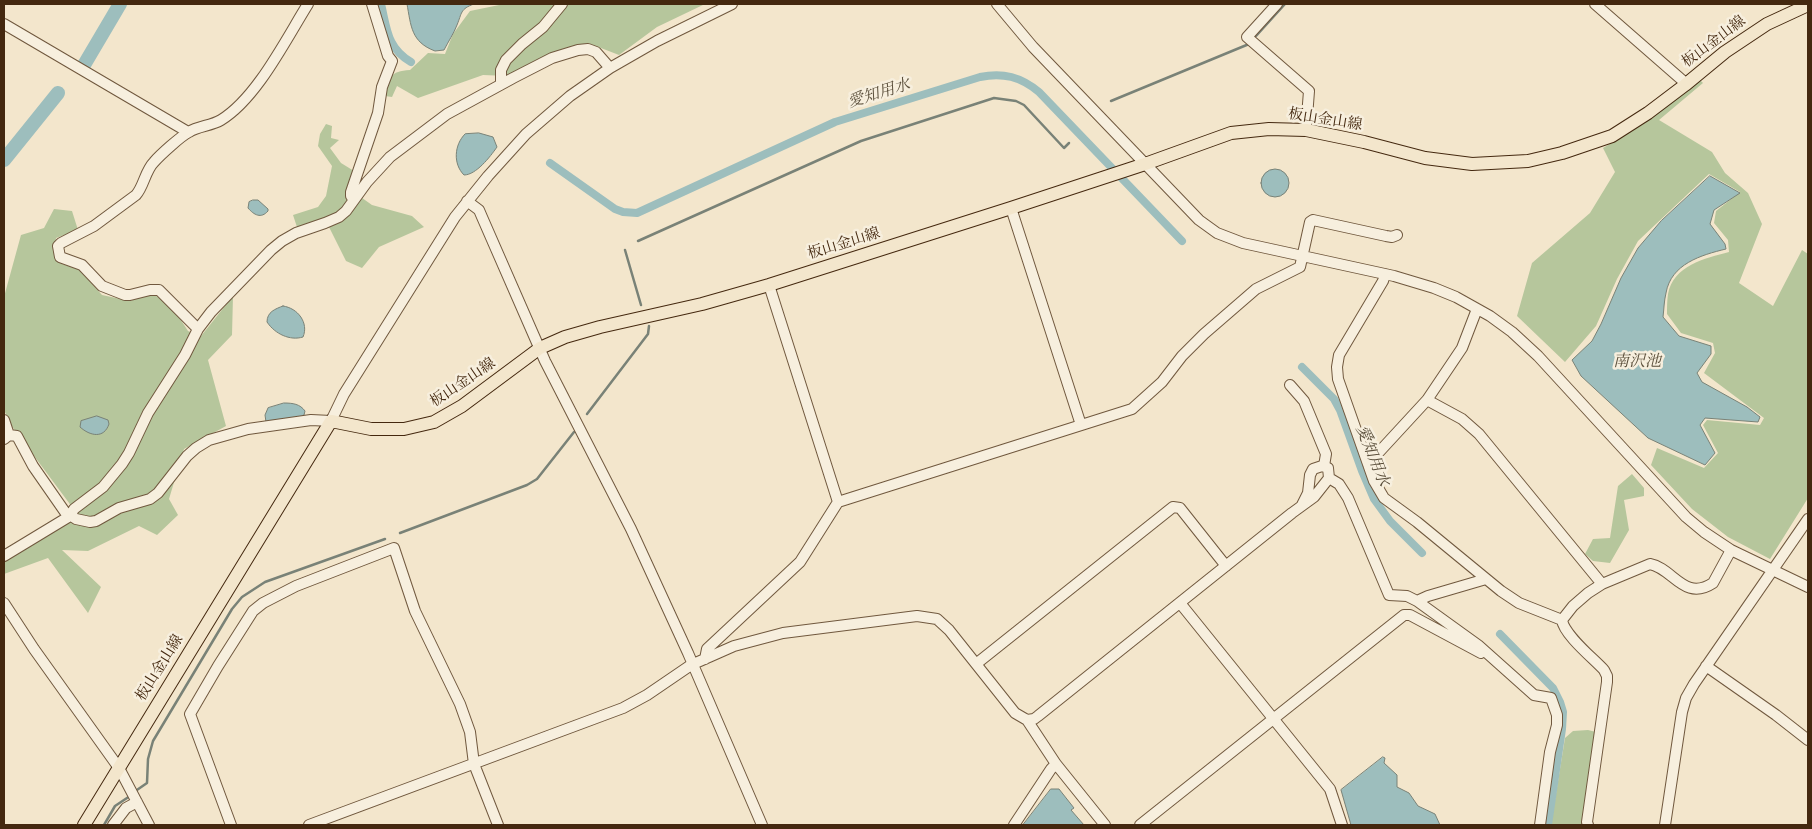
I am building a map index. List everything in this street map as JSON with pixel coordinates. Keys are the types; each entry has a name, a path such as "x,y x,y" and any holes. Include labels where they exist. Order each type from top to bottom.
{"main road":[{"name":"板山金山線","path":"84,825 331,421 371,429 404,429 434,422 462,406 540,348 565,337 600,327 702,304 769,285 1145,164 1231,133 1269,129 1306,130 1364,142 1425,158 1472,164 1528,161 1562,153 1612,136 1648,113 1725,52 1766,24 1808,5"}],"street":[{"path":"198,329 159,290 150,290 130,295 111,290 97,282 82,265 60,257 58,246 94,226 136,195 140,191 152,164 188,132 222,120 239,105 257,84 279,52 308,4"},
{"path":"354,200 351,192 378,113 382,87 392,61 388,56 372,4"},
{"path":"501,84 501,70 506,60 543,26 562,4"},
{"path":"4,420 6,437 14,435 19,438 33,466 58,502 70,516 83,522 96,521 119,508 150,499 158,493 187,456 196,448 217,437 248,429 311,420 331,421 344,394 437,244 467,201 526,134 570,96 610,68 657,41 732,4"},
{"path":"997,4 1033,47 1199,220 1217,232 1243,243 1413,280 1456,297 1500,323 1538,356 1686,517 1731,550 1808,587"},
{"path":"1277,4 1247,37 1309,91 1306,130"},
{"path":"1596,4 1682,80 1685,85"},
{"path":"4,24 188,132"},
{"path":"4,556 70,516 74,509 103,487 126,458 148,413 185,354 198,329 211,312 276,245 296,233 333,220 346,211 378,169 390,157 447,114 501,84 552,58 578,50 588,49 596,52 610,68"},
{"path":"467,201 479,210 540,348 631,529 688,653 691,665 762,825"},
{"path":"1011,208 1081,425"},
{"path":"704,659 707,649 800,562 838,502 1132,409 1162,382 1182,356 1204,334 1256,290 1300,267 1310,222 1313,220 1376,235 1392,237 1396,235"},
{"path":"1385,274 1383,281 1339,355 1337,368 1338,379 1374,481 1390,503 1411,517 1486,580 1519,603 1562,620"},
{"path":"769,285 838,502"},
{"path":"1368,464 1427,400 1462,348 1477,310"},
{"path":"1290,385 1304,401 1326,454 1324,466"},
{"path":"1427,400 1462,419 1479,434 1602,584"},
{"path":"1027,720 1038,716 1302,504 1314,497 1329,478 1328,468 1324,466 1316,467 1312,471 1308,493 1302,504"},
{"path":"1329,478 1344,489 1389,595 1407,596 1417,601 1478,645 1534,695 1551,698 1557,715 1557,725 1550,752 1540,825"},
{"path":"976,664 1173,507 1180,508 1226,566"},
{"path":"1665,825 1682,712 1686,698 1808,518"},
{"path":"231,825 190,714 218,666 249,615 263,603 296,586 394,548 415,611 460,704 470,732 474,764 498,825"},
{"path":"1562,620 1573,606 1602,584 1650,564 1658,566 1680,584 1687,587 1699,588 1708,586 1713,583 1731,550"},
{"path":"1417,601 1428,596 1486,580"},
{"path":"4,603 34,649 119,768 149,825"},
{"path":"1180,603 1330,790 1342,825"},
{"path":"1140,825 1404,614 1410,615 1490,656"},
{"path":"309,825 624,708 691,665 734,646 783,633 917,616 932,617 941,622 1015,712 1027,720 1056,764 1105,825"},
{"path":"1562,620 1562,624 1568,632 1601,666 1607,676 1588,825"},
{"path":"1706,666 1807,736"},
{"path":"1014,825 1056,764"},
{"path":"113,825 126,808 137,802"}],"green space":[{"path":"504,4 705,4 657,27 619,55 588,43 553,52 508,76 483,75 418,98 397,86 392,97 385,96 387,84 394,74 410,70 428,53 445,54 453,34 470,11"},
{"path":"1700,80 1703,83 1659,120 1712,152 1725,173 1748,193 1762,224 1739,283 1773,306 1802,250 1808,254 1808,498 1770,559 1728,537 1692,509 1651,465 1657,448 1704,468 1718,453 1703,425 1707,420 1760,425 1764,418 1704,373 1715,353 1713,343 1681,333 1667,314 1668,294 1676,276 1691,265 1729,252 1728,240 1714,223 1716,211 1740,192 1709,174 1638,241 1617,279 1596,326 1565,362 1517,316 1532,263 1590,213 1615,172 1603,148 1645,123"},
{"path":"326,124 332,126 331,138 339,140 330,148 341,163 354,171 355,193 372,205 412,216 424,227 379,247 362,268 346,261 328,225 298,230 293,215 318,207 326,196 332,166 318,146 320,134"},
{"path":"54,209 72,211 78,230 56,238 54,254 62,264 80,270 102,295 130,301 152,293 173,308 188,331 201,336 233,296 232,335 208,360 226,426 184,449 169,499 178,515 157,535 139,526 88,551 62,550 101,587 88,613 48,558 4,574 4,561 78,515 11,425 4,410 4,297 21,235 44,228"},
{"path":"1632,474 1644,488 1644,496 1624,500 1629,530 1610,563 1593,561 1585,554 1593,539 1610,538 1618,486"},
{"path":"1588,730 1596,732 1586,825 1551,825 1565,738 1573,731"}],"water":[{"path":"407,4 474,4 462,12 444,50 435,51 421,43 417,38 411,26"},
{"path":"479,133 493,137 497,147 478,169 464,175 458,166 457,149 461,138 465,134"},
{"path":"1275,169 1285,173 1289,183 1285,193 1275,197 1265,193 1261,183 1265,173"},
{"name":"南沢池","path":"1710,176 1740,193 1714,210 1710,224 1725,244 1726,249 1688,262 1674,275 1666,293 1663,317 1679,336 1711,346 1711,354 1697,373 1702,382 1747,407 1760,417 1758,422 1705,418 1700,425 1715,453 1705,465 1648,438 1581,376 1572,360 1592,341 1621,278 1638,248 1661,221"},
{"path":"258,200 268,211 263,215 253,213 248,208 249,202"},
{"path":"283,306 298,313 301,317 305,327 303,337 283,336 267,322 270,313"},
{"path":"284,403 299,405 305,411 304,415 266,422 265,415 268,408"},
{"path":"97,416 108,420 109,424 104,432 92,434 80,427 81,421"},
{"path":"1383,757 1385,758 1384,763 1397,775 1397,787 1409,793 1418,806 1435,814 1440,825 1351,825 1341,790"},
{"path":"1051,789 1059,789 1074,808 1071,810 1084,825 1023,825"}],"waterway":[{"path":"84,65 120,4"},
{"name":"愛知用水","path":"381,4 389,37 397,51 411,62"},
{"path":"1256,36 1285,4"},
{"path":"1111,101 1249,44"},
{"name":"愛知用水","path":"550,163 615,209 623,212 637,213 835,122 980,77 996,75 1018,79 1039,92 1182,241"},
{"path":"4,160 58,93"},
{"path":"638,241 861,141 994,98 1016,101 1024,105 1064,148 1069,143"},
{"path":"625,250 641,305"},
{"path":"587,414 648,334 649,326"},
{"name":"愛知用水","path":"1302,367 1334,399 1374,499 1390,521 1422,553"},
{"path":"400,533 527,485 537,479 574,432"},
{"path":"134,792 147,783 148,759 153,741 232,609 242,597 265,582 385,539"},
{"name":"愛知用水","path":"1500,634 1553,688 1563,712 1548,825"},
{"path":"104,825 115,806 130,796"}]}
